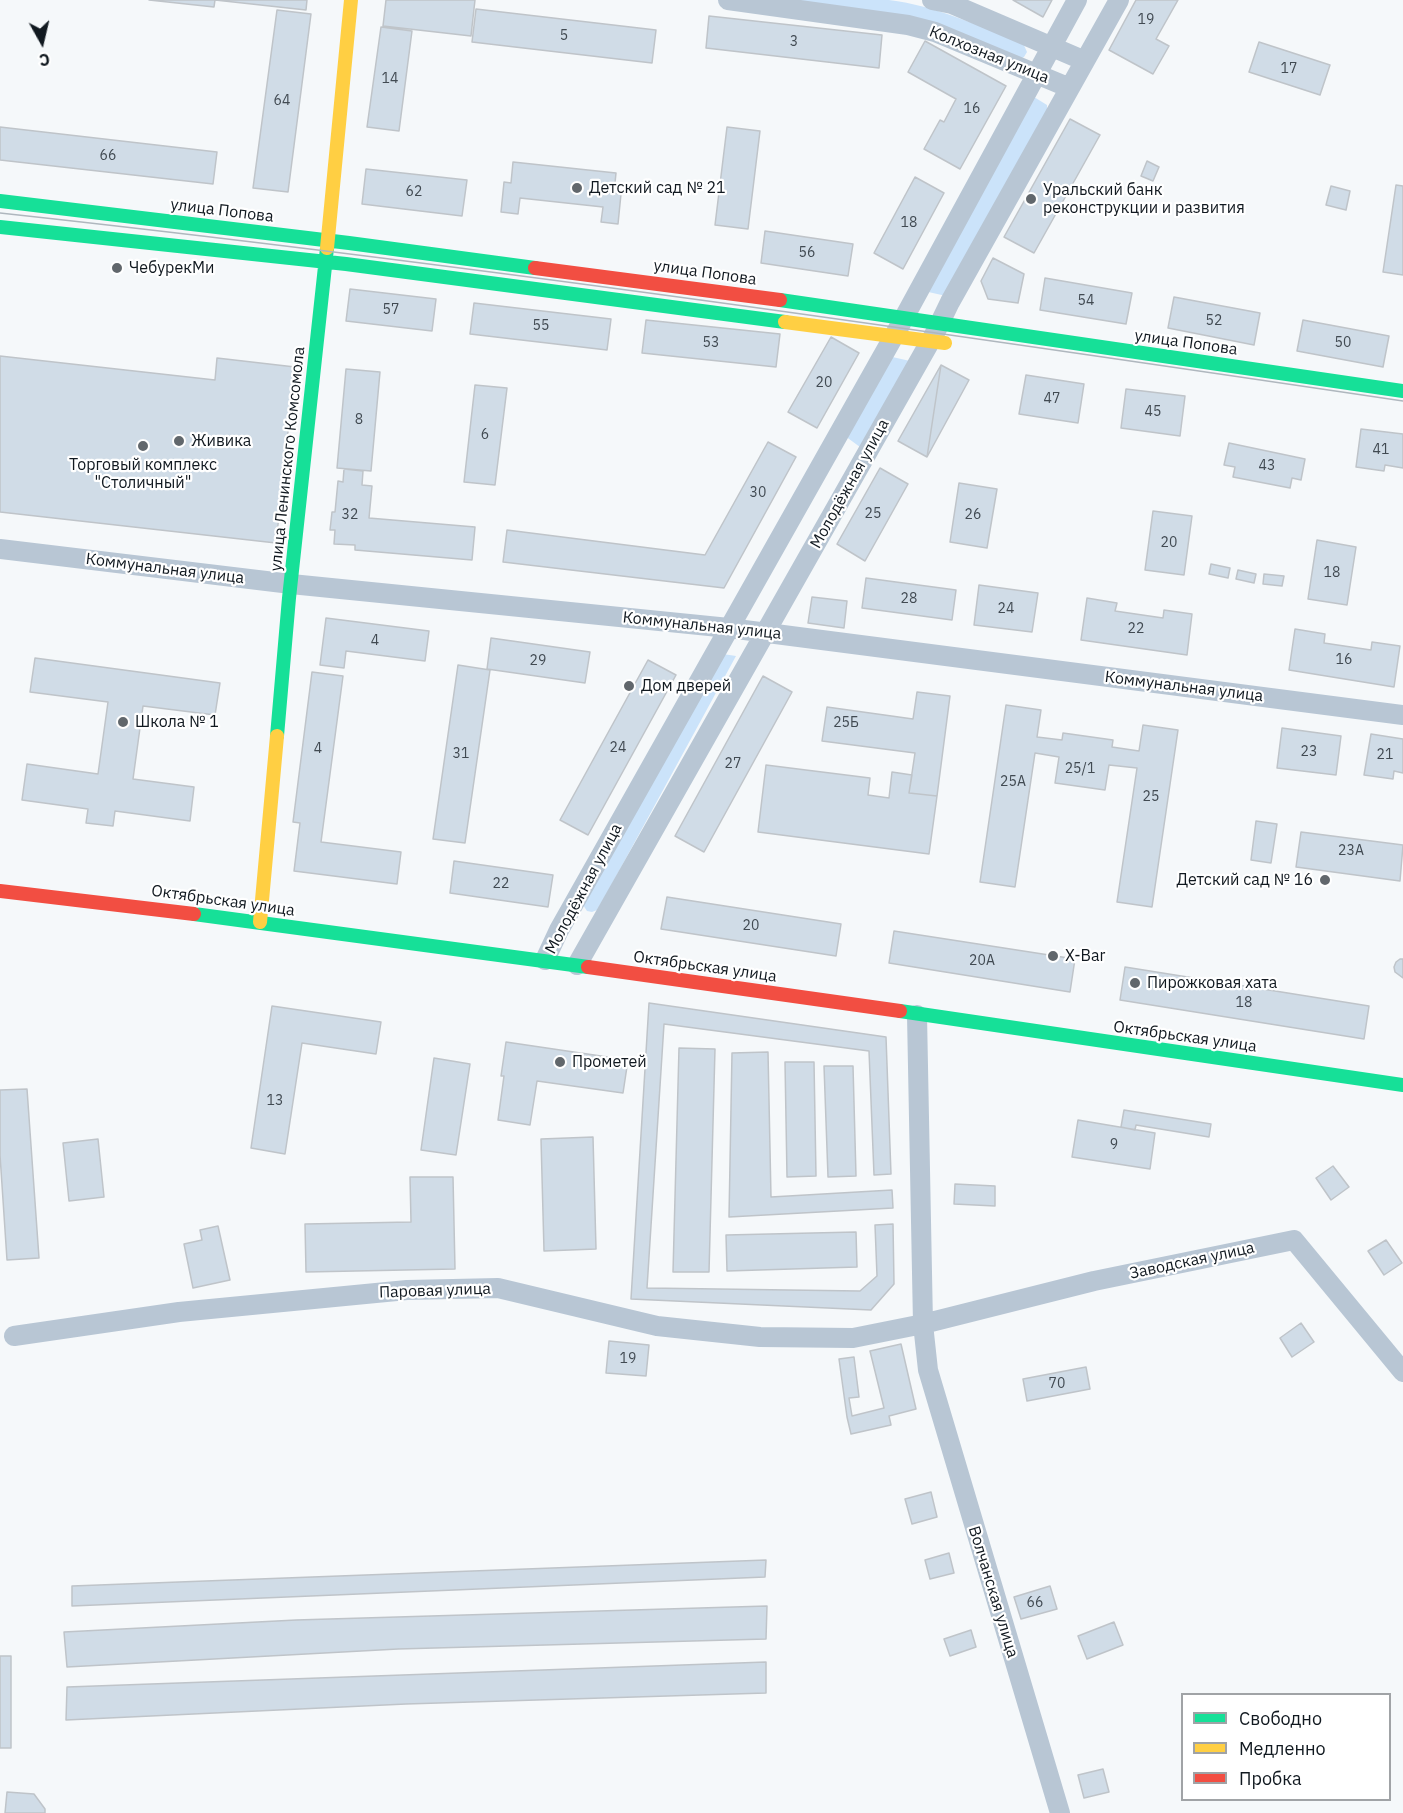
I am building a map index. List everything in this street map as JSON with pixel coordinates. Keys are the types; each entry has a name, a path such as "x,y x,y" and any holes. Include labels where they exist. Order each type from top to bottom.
{"street":[{"name":"улица Ленинского Комсомола","path":"260,922 291,584 351,0"},
{"name":"Колхозная улица","path":"728,0 908,25 935,32 1070,88"},
{"name":"Колхозная улица","path":"932,0 952,4 1085,61"},
{"name":"Молодёжная улица","path":"545,960 559,930 894,336 1077,0"},
{"name":"Молодёжная улица","path":"577,965 931,341 1119,0"},
{"name":"улица Попова","path":"0,201 328,240 904,317 1403,392"},
{"path":"0,227 325,262 961,345"},
{"name":"Коммунальная улица","path":"0,549 291,584 729,628 1403,715"},
{"name":"Октябрьская улица","path":"0,891 260,922 545,960 1403,1085"},
{"name":"Волчанская улица","path":"917,1015 923,1324 928,1370 1060,1813"},
{"name":"Заводская улица","path":"923,1324 1094,1281 1294,1240 1403,1372"},
{"name":"Паровая улица","path":"14,1336 190,1311 406,1290 498,1288 657,1326 760,1337 853,1338 923,1324"}],"shaded area":[{"path":"773,0 889,0 906,3 957,17 1023,43 1027,52 1020,59"},
{"path":"1034,97 1047,105 1047,118 946,296 924,291"},
{"path":"888,356 910,361 860,447 845,436"},
{"path":"723,654 736,656 607,893 597,910 587,911 583,905"}],"building":[{"path":"149,0 215,0 214,7"},
{"path":"215,0 307,0 306,10"},
{"path":"386,0 475,0 471,36 383,26"},
{"path":"1013,0 1052,0 1043,17"},
{"path":"1136,0 1178,0 1156,39 1169,46 1153,74 1109,50"},
{"path":"476,9 656,30 652,63 472,42"},
{"path":"277,10 311,14 288,192 253,188"},
{"path":"709,16 882,35 879,68 706,48"},
{"path":"381,27 412,31 399,131 367,127"},
{"path":"925,41 1006,86 960,169 924,149 940,120 944,122 956,99 908,72"},
{"path":"1259,42 1330,65 1320,95 1249,72"},
{"path":"1070,119 1100,135 1034,253 1004,237"},
{"path":"0,127 217,152 213,184 0,160"},
{"path":"727,127 760,131 748,229 715,225"},
{"path":"1147,161 1159,167 1153,181 1141,176"},
{"path":"513,162 616,173 614,193 621,194 618,224 601,222 603,207 520,198 518,214 501,212 504,182 511,183"},
{"path":"366,169 467,180 462,216 362,204"},
{"path":"915,177 944,193 903,269 874,253"},
{"path":"1396,185 1403,186 1403,275 1383,272"},
{"path":"1331,186 1350,191 1346,210 1326,205"},
{"path":"765,231 853,244 848,276 761,263"},
{"path":"993,258 1024,274 1018,303 988,299 981,281"},
{"path":"1045,278 1132,293 1126,324 1040,310"},
{"path":"350,289 436,299 432,331 346,321"},
{"path":"1174,297 1260,313 1254,345 1168,328"},
{"path":"474,303 611,319 607,350 470,334"},
{"path":"646,320 780,334 776,367 642,353"},
{"path":"1303,320 1389,336 1383,367 1297,351"},
{"path":"831,337 859,353 817,428 788,412"},
{"name":"Торговый комплекс \"Столичный\"","path":"0,356 215,380 217,358 295,367 276,543 0,512"},
{"path":"941,365 927,457 898,441"},
{"path":"941,365 969,380 927,457"},
{"path":"346,369 380,372 371,471 337,468"},
{"path":"1026,375 1084,384 1078,423 1019,414"},
{"path":"475,385 507,388 495,485 464,482"},
{"path":"1126,389 1185,396 1180,436 1121,428"},
{"path":"1361,429 1403,434 1403,468 1385,465 1384,471 1356,467"},
{"path":"768,442 796,457 724,588 503,562 507,530 705,555"},
{"path":"1229,443 1305,459 1301,480 1292,478 1290,488 1233,477 1235,467 1224,465"},
{"path":"880,468 908,484 865,561 837,544"},
{"path":"344,469 363,471 362,485 372,486 369,518 475,527 472,560 355,550 355,545 334,544 335,530 330,530 332,512 335,512 338,481 343,482"},
{"path":"959,483 997,489 987,548 950,542"},
{"path":"1153,511 1192,516 1184,575 1145,570"},
{"path":"1317,540 1356,547 1347,605 1308,599"},
{"path":"1211,564 1230,568 1228,578 1209,574"},
{"path":"1238,570 1256,574 1254,583 1236,579"},
{"path":"1264,574 1284,576 1282,586 1263,584"},
{"path":"866,578 956,590 952,620 862,608"},
{"path":"979,585 1038,593 1032,632 974,625"},
{"path":"812,597 847,601 844,628 808,623"},
{"path":"1087,598 1117,603 1115,611 1163,618 1164,610 1192,614 1187,655 1081,640"},
{"path":"326,618 429,631 425,661 346,651 344,668 320,665"},
{"path":"1295,629 1325,634 1324,643 1371,650 1372,642 1400,646 1394,687 1289,670"},
{"path":"491,638 590,652 585,683 487,669"},
{"path":"35,658 220,683 215,715 143,706 133,779 194,787 190,821 115,811 113,826 86,823 88,809 22,800 27,764 98,774 108,702 30,692"},
{"path":"648,660 676,675 588,835 560,820"},
{"path":"458,665 490,670 465,843 433,839"},
{"path":"312,672 343,676 321,842 401,852 397,884 294,871 300,823 293,822"},
{"path":"763,676 792,692 704,852 675,836"},
{"path":"917,692 950,696 937,796 909,793 915,753 822,741 827,707 913,719"},
{"path":"1006,705 1041,710 1037,737 1062,740 1063,733 1113,740 1112,747 1139,751 1143,725 1178,730 1152,907 1117,902 1137,768 1109,765 1105,790 1055,783 1059,757 1035,753 1015,887 980,882"},
{"path":"1282,728 1341,736 1336,775 1277,768"},
{"path":"1371,734 1403,739 1403,773 1394,771 1393,779 1364,775"},
{"path":"766,765 870,778 868,795 889,798 892,772 912,775 909,793 937,796 929,854 758,832"},
{"path":"1256,821 1277,824 1271,863 1251,860"},
{"path":"1301,832 1403,845 1400,881 1296,867"},
{"path":"454,861 553,875 548,907 450,893"},
{"path":"667,897 841,924 836,956 661,929"},
{"path":"894,931 1075,959 1070,992 889,963"},
{"path":"1400,959 1403,959 1403,978 1395,972 1394,967"},
{"path":"1125,967 1369,1006 1364,1039 1120,1000"},
{"path":"649,1003 886,1037 891,1174 874,1175 869,1051 664,1024 647,1288 860,1291 877,1276 875,1225 893,1224 894,1284 871,1310 631,1299"},
{"path":"272,1006 381,1022 376,1054 302,1043 285,1154 251,1148"},
{"path":"506,1042 628,1060 623,1093 537,1081 530,1125 498,1120"},
{"path":"679,1048 715,1049 709,1272 673,1272"},
{"path":"768,1052 771,1197 892,1190 893,1208 729,1217 732,1053"},
{"path":"434,1058 470,1064 456,1155 421,1150"},
{"path":"785,1062 814,1062 816,1176 787,1177"},
{"path":"824,1066 853,1066 856,1176 828,1177"},
{"path":"27,1089 39,1258 7,1260 0,1155 0,1090"},
{"path":"1124,1110 1211,1124 1209,1137 1136,1125 1135,1130 1121,1127"},
{"path":"1078,1120 1155,1133 1150,1169 1072,1157"},
{"path":"593,1137 596,1249 544,1251 541,1139"},
{"path":"98,1139 104,1197 69,1201 63,1143"},
{"path":"1333,1166 1349,1187 1331,1200 1316,1178"},
{"path":"410,1177 453,1177 455,1269 306,1272 305,1224 411,1222"},
{"path":"955,1184 995,1186 995,1206 954,1204"},
{"path":"218,1226 230,1280 193,1288 184,1244 202,1240 200,1230"},
{"path":"856,1232 857,1267 727,1271 726,1235"},
{"path":"1386,1240 1402,1263 1384,1275 1368,1251"},
{"path":"1301,1323 1314,1342 1292,1357 1280,1338"},
{"path":"609,1341 649,1345 646,1376 606,1373"},
{"path":"901,1344 916,1409 889,1416 891,1425 851,1434 839,1359 854,1357 859,1397 849,1398 852,1416 884,1408 870,1351"},
{"path":"1086,1367 1090,1389 1027,1401 1023,1379"},
{"path":"931,1492 937,1517 912,1524 905,1499"},
{"path":"949,1553 954,1573 930,1579 925,1560"},
{"path":"766,1560 765,1577 72,1606 72,1586"},
{"path":"1050,1586 1057,1609 1021,1619 1014,1597"},
{"path":"767,1606 766,1639 398,1649 67,1667 64,1632 296,1620"},
{"path":"1114,1622 1123,1645 1087,1659 1078,1636"},
{"path":"971,1630 976,1647 950,1656 944,1639"},
{"path":"0,1656 11,1656 11,1748 0,1748"},
{"path":"766,1662 766,1693 406,1704 66,1720 67,1687"},
{"path":"1103,1769 1109,1792 1084,1798 1078,1775"},
{"path":"7,1792 34,1794 45,1809 45,1813 5,1813"}],"tram line":[{"path":"0,213 527,277 1403,401"}],"traffic: fast":[{"path":"0,201 535,268"},
{"path":"0,227 346,264 785,322"},
{"path":"277,736 289,598 327,248"},
{"path":"780,300 1403,391"},
{"path":"194,914 588,967"},
{"path":"900,1011 1403,1085"}],"traffic: slow":[{"path":"327,248 351,0"},
{"path":"785,322 945,343"},
{"path":"260,922 277,736"}],"traffic: jam":[{"path":"535,268 780,300"},
{"path":"0,891 194,914"},
{"path":"588,967 900,1011"}],"place":[{"name":"Детский сад № 21","path":"577,188"},
{"name":"Уральский банк реконструкции и развития","path":"1031,199"},
{"name":"ЧебурекМи","path":"117,268"},
{"name":"Живика","path":"179,441"},
{"name":"Торговый комплекс \"Столичный\"","path":"143,446"},
{"name":"Дом дверей","path":"629,686"},
{"name":"Школа № 1","path":"123,722"},
{"name":"Детский сад № 16","path":"1325,880"},
{"name":"X-Bar","path":"1053,956"},
{"name":"Пирожковая хата","path":"1135,983"},
{"name":"Прометей","path":"560,1062"}]}
